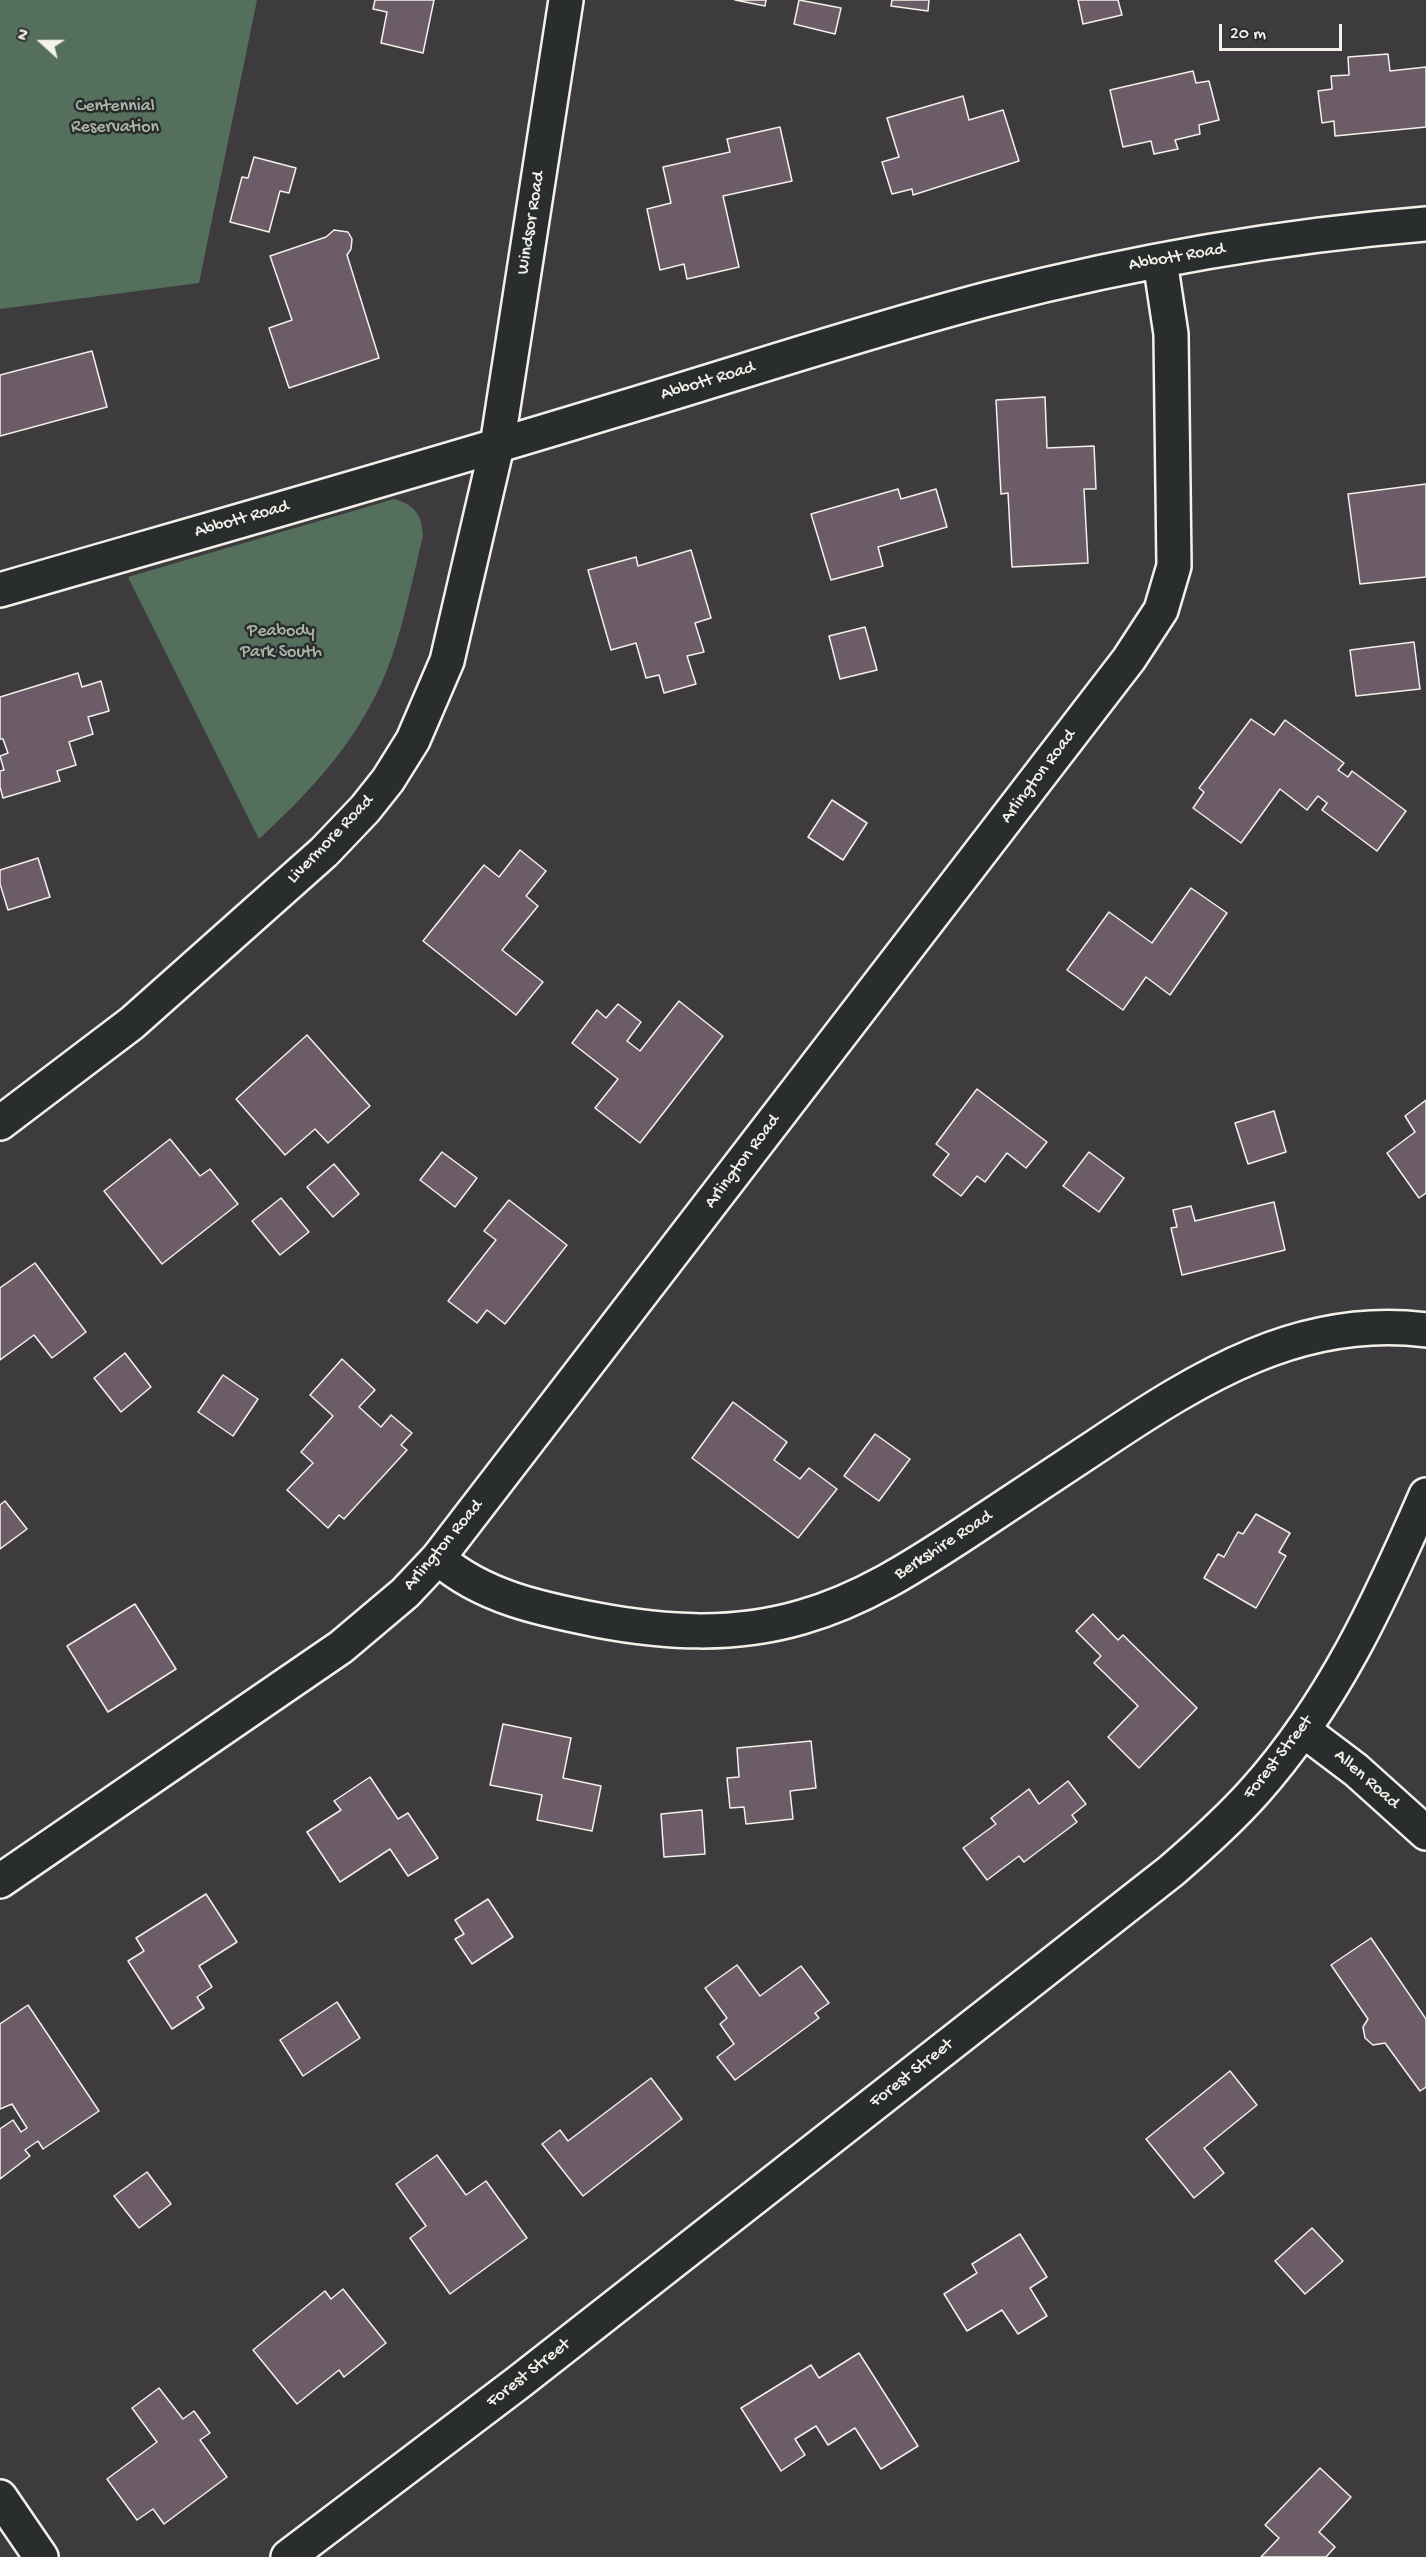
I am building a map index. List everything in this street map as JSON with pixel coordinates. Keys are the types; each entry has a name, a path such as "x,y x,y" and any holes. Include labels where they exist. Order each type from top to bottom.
{"street":[{"name":"Windsor Road","path":"497,446 566,0"},
{"name":"Abbott Road","path":"0,590 497,446 930,315 1043,286 1160,261 1329,234 1426,224"},
{"name":"Arlington Road","path":"0,1881 341,1647 382,1614 438,1557 1129,659 1161,610 1174,566 1171,334 1160,261"},
{"name":"Livermore Road","path":"0,1124 132,1023 259,912 324,852 388,780 413,740 447,661 497,446"},
{"name":"Berkshire Road","path":"438,1557 455,1573 489,1591 572,1615 649,1629 683,1631 743,1630 771,1625 839,1605 907,1571 1164,1401 1225,1367 1299,1341 1340,1332 1374,1327 1426,1330"},
{"name":"Forest Street","path":"288,2557 519,2382 1171,1871 1255,1791 1303,1730 1331,1688 1362,1634 1392,1575 1426,1496"},
{"name":"Allen Road","path":"1303,1730 1356,1770 1426,1833"},
{"path":"0,2497 41,2557"}],"green space":[{"name":"Centennial Reservation","path":"0,0 257,0 199,283 0,309"},
{"name":"Peabody Park South","path":"394,499 407,504 416,512 421,522 423,536 389,666 370,706 347,743 306,793 259,839 128,577"}],"building":[{"path":"375,0 434,0 423,53 381,43 387,12 373,9"},
{"path":"735,0 766,0 765,6"},
{"path":"799,0 841,8 835,34 794,24"},
{"path":"892,0 929,0 928,11 891,6"},
{"path":"1078,0 1118,0 1122,15 1083,24"},
{"path":"1388,54 1390,71 1426,67 1426,127 1335,136 1334,121 1322,123 1318,91 1332,89 1331,76 1349,75 1348,57"},
{"path":"1193,71 1196,83 1209,81 1219,120 1199,125 1200,134 1175,140 1178,149 1154,154 1151,141 1123,147 1110,90"},
{"path":"963,96 969,120 1003,110 1019,161 913,195 912,189 892,194 882,162 899,157 887,118"},
{"path":"780,127 792,181 723,196 739,267 687,279 684,264 660,270 647,209 671,203 663,167 730,152 727,139"},
{"path":"254,157 296,168 289,193 280,191 269,232 230,222 242,177 248,178"},
{"path":"334,230 348,232 352,239 351,249 347,255 379,358 289,388 269,328 292,320 270,256 326,237"},
{"path":"92,351 107,407 0,436 0,375"},
{"path":"1045,397 1047,448 1094,446 1096,489 1084,489 1088,563 1012,567 1008,493 1001,494 996,400"},
{"path":"1426,484 1426,577 1360,584 1348,494"},
{"path":"898,489 901,499 936,489 947,527 878,547 883,566 831,580 811,514"},
{"path":"691,550 711,618 695,623 704,652 687,656 696,684 664,693 659,675 646,678 636,643 611,650 588,570 636,557 638,566"},
{"path":"865,627 877,670 840,679 829,636"},
{"path":"1414,642 1420,689 1356,696 1350,650"},
{"path":"78,673 82,687 101,681 109,711 88,717 93,734 69,742 76,765 57,771 60,781 3,798 0,771 4,770 0,756 8,753 3,739 0,739 0,697"},
{"path":"1251,719 1274,735 1285,720 1344,763 1338,770 1348,777 1352,771 1406,811 1377,851 1322,810 1327,803 1318,796 1307,810 1280,789 1241,843 1193,808 1204,792 1199,788"},
{"path":"832,800 867,823 843,860 808,837"},
{"path":"520,850 546,871 526,896 538,906 502,950 543,982 516,1015 423,941 484,865 499,877"},
{"path":"38,858 50,897 8,910 0,884 0,870"},
{"path":"1191,888 1227,913 1170,995 1146,977 1123,1010 1067,970 1109,912 1152,943"},
{"path":"679,1001 723,1036 640,1143 595,1108 618,1079 572,1043 597,1010 606,1018 618,1004 641,1022 627,1041 640,1051"},
{"path":"307,1035 370,1106 328,1143 315,1129 285,1155 236,1099"},
{"path":"977,1089 1047,1142 1026,1168 1007,1153 985,1182 977,1176 961,1196 933,1175 949,1154 936,1144"},
{"path":"1426,1100 1426,1193 1419,1198 1387,1153 1415,1132 1405,1116"},
{"path":"1274,1111 1286,1152 1248,1164 1235,1123"},
{"path":"170,1139 200,1176 210,1169 238,1204 162,1264 104,1191"},
{"path":"442,1152 477,1178 455,1207 420,1180"},
{"path":"1089,1152 1124,1178 1099,1212 1063,1186"},
{"path":"334,1164 359,1194 333,1217 307,1187"},
{"path":"281,1198 309,1232 280,1255 252,1221"},
{"path":"509,1200 567,1245 505,1324 487,1310 477,1323 448,1301 496,1240 484,1231"},
{"path":"1274,1202 1285,1250 1182,1275 1171,1228 1177,1227 1173,1210 1191,1206 1195,1221"},
{"path":"35,1263 86,1332 52,1358 34,1335 0,1360 0,1288"},
{"path":"125,1353 151,1387 121,1412 94,1378"},
{"path":"342,1359 375,1390 359,1407 381,1427 391,1415 412,1433 401,1445 407,1450 344,1519 339,1515 328,1528 287,1490 313,1463 301,1452 333,1416 310,1395"},
{"path":"223,1375 258,1399 233,1436 198,1412"},
{"path":"733,1402 787,1442 774,1460 800,1479 809,1468 837,1489 798,1538 692,1458"},
{"path":"875,1434 910,1459 879,1501 844,1476"},
{"path":"5,1501 27,1529 0,1549 0,1505"},
{"path":"1256,1514 1290,1533 1279,1552 1286,1556 1256,1608 1204,1578 1218,1554 1224,1557 1238,1532 1243,1534"},
{"path":"135,1604 176,1669 108,1712 67,1646"},
{"path":"1093,1614 1118,1640 1123,1635 1197,1708 1139,1768 1108,1737 1138,1706 1094,1663 1101,1656 1076,1631"},
{"path":"503,1724 571,1738 563,1778 601,1786 592,1831 537,1820 542,1795 490,1785"},
{"path":"811,1741 816,1788 790,1791 793,1819 746,1824 744,1807 730,1808 727,1778 739,1777 737,1748"},
{"path":"370,1777 398,1819 408,1813 438,1858 408,1876 390,1849 340,1882 307,1832 341,1810 334,1801"},
{"path":"1068,1781 1086,1804 1072,1815 1077,1822 1024,1862 1019,1856 987,1880 963,1848 996,1824 991,1818 1029,1789 1039,1804"},
{"path":"702,1810 705,1854 664,1857 661,1814"},
{"path":"206,1894 237,1942 199,1966 212,1987 197,1997 204,2008 172,2029 128,1961 144,1951 136,1938"},
{"path":"488,1899 513,1937 472,1964 455,1939 464,1934 455,1920"},
{"path":"1371,1938 1426,2019 1426,2087 1420,2091 1385,2043 1373,2045 1365,2038 1363,2027 1368,2019 1331,1965"},
{"path":"737,1965 760,1996 801,1966 829,2003 815,2013 819,2018 735,2080 717,2057 734,2044 720,2024 727,2018 705,1988"},
{"path":"337,2002 360,2038 303,2076 280,2040"},
{"path":"28,2005 99,2111 43,2149 38,2141 25,2150 30,2156 0,2179 0,2129 13,2120 21,2132 27,2128 12,2104 0,2109 0,2024"},
{"path":"1230,2071 1257,2105 1204,2148 1224,2173 1194,2198 1146,2139"},
{"path":"651,2078 682,2119 583,2196 542,2144 560,2130 568,2141"},
{"path":"437,2155 466,2195 486,2181 527,2238 450,2294 410,2238 426,2226 396,2184"},
{"path":"147,2172 171,2204 139,2228 114,2196"},
{"path":"1312,2228 1343,2261 1305,2294 1275,2261"},
{"path":"1020,2234 1047,2277 1030,2288 1047,2316 1018,2334 1002,2310 967,2331 944,2294 977,2273 972,2264"},
{"path":"343,2289 386,2343 344,2377 339,2370 297,2404 253,2350 325,2291 331,2299"},
{"path":"859,2353 918,2446 881,2469 855,2428 828,2445 816,2426 795,2439 805,2455 781,2471 741,2408 811,2365 819,2378"},
{"path":"159,2388 183,2419 194,2411 210,2433 200,2440 227,2477 164,2524 153,2509 137,2520 107,2479 157,2442 132,2408"},
{"path":"1320,2468 1351,2497 1319,2532 1335,2547 1326,2557 1261,2557 1279,2538 1265,2525"}]}
